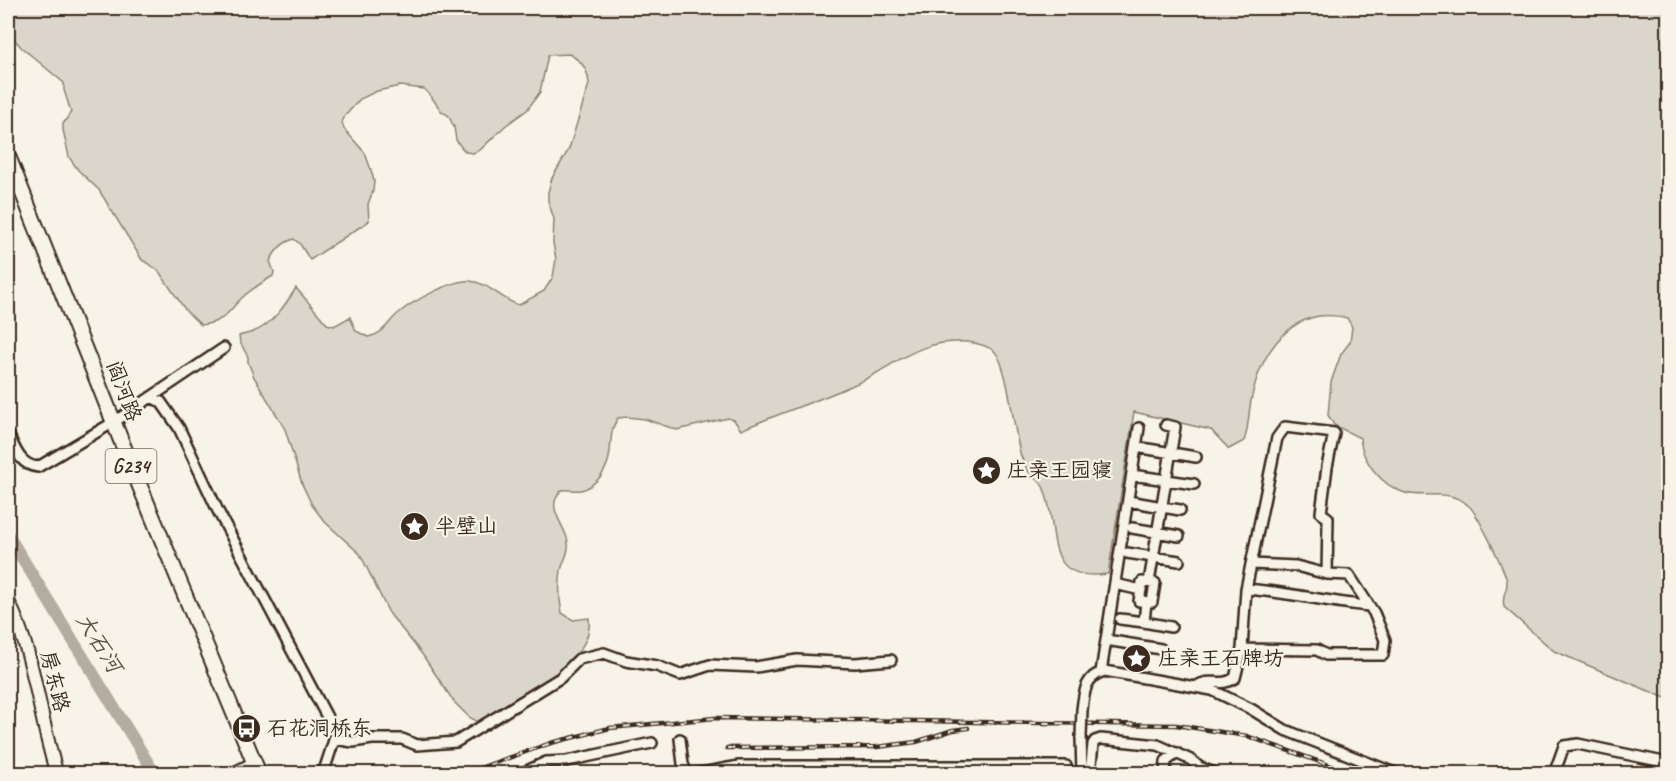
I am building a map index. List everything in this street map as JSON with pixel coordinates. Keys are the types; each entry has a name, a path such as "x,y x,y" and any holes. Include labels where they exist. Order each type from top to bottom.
{"highway":[{"name":"阎河路","path":"8,156 114,422 257,768"}],"main road":[{"name":"房东路","path":"8,601 32,662 57,774"},
{"path":"237,771 257,768"}],"street":[{"path":"8,434 20,459 30,466 38,467 114,422 224,348"},
{"path":"151,397 161,402 179,429 218,511 336,734 323,774"},
{"path":"1149,582 1175,427 1166,425"},
{"path":"1197,686 1203,681 1227,684 1235,678 1242,649 1246,589 1277,438 1285,427 1334,433 1327,467 1322,513 1328,518 1327,574"},
{"path":"1101,672 1139,428"},
{"path":"1136,447 1196,457"},
{"path":"1131,475 1194,483"},
{"path":"1128,501 1180,510"},
{"path":"1132,528 1179,536"},
{"path":"1127,553 1179,561"},
{"path":"1242,649 1317,650 1326,655 1383,655 1385,640 1369,606 1349,575 1327,574 1296,566 1251,564"},
{"path":"1142,582 1155,583 1152,602 1139,601 1141,590 1142,582"},
{"path":"1115,584 1141,590"},
{"path":"1246,589 1293,593 1328,602 1369,606"},
{"path":"1144,622 1146,602"},
{"path":"1120,619 1171,627"},
{"path":"1106,640 1161,650"},
{"path":"334,739 353,742 402,739 417,745 456,742 560,678 579,659 604,653 626,661 657,666 680,675 710,665 756,667 797,660 855,663 891,660"},
{"path":"1082,774 1084,689 1092,677 1105,671 1212,690 1251,709 1285,730 1397,774"},
{"path":"680,739 683,764 687,774"},
{"path":"1090,774 1093,744 1101,739 1158,745 1217,774"},
{"path":"520,774 546,762 567,761 652,743"},
{"path":"1554,774 1564,746 1578,744 1668,763"},
{"path":"1165,774 1166,761 1177,753"},
{"path":"696,774 739,766 1023,769 1066,765 1067,774"},
{"path":"8,768 12,774"}],"shaded area":[{"path":"8,8 1668,8 1668,699 1554,651 1504,607 1503,599 1507,584 1505,575 1484,530 1469,506 1446,495 1412,494 1400,491 1387,484 1374,471 1364,455 1360,438 1334,425 1328,415 1331,382 1341,354 1350,342 1352,327 1347,318 1327,316 1310,318 1295,325 1271,350 1255,383 1244,441 1229,449 1211,430 1134,412 1108,574 1086,575 1072,570 1062,562 1057,551 1044,489 1029,472 1021,456 1007,384 999,358 994,351 981,345 949,342 918,350 851,386 741,430 734,420 728,418 677,430 645,419 618,418 612,432 608,461 600,477 584,489 562,490 555,502 556,514 568,542 568,550 560,575 562,613 573,620 589,618 588,635 580,650 551,679 484,721 476,721 454,702 422,654 389,613 360,554 325,522 312,505 302,484 285,429 254,377 239,336 260,329 272,319 296,288 327,324 334,326 350,317 356,331 368,337 382,330 406,307 454,283 477,282 519,305 544,291 553,277 556,259 553,243 554,219 548,201 548,192 552,178 569,149 589,84 584,66 569,54 548,55 540,92 527,110 505,126 480,150 473,153 466,152 461,147 456,140 454,127 448,115 442,112 424,89 400,86 377,91 360,99 342,122 344,129 365,153 374,181 368,204 369,221 310,260 294,239 282,245 270,261 273,276 247,293 222,318 210,324 201,325 186,311 158,270 142,260 99,190 78,170 69,157 63,124 71,112 64,83 21,47 8,32"}],"waterway":[{"name":"大石河","path":"8,535 155,774"}],"railway":[{"path":"463,774 551,743 610,728 715,718 1176,725 1247,736 1354,774"},
{"path":"727,748 877,747 916,742 953,730 968,728"}],"place":[{"name":"庄亲王园寝","path":"986,470"},
{"name":"半壁山","path":"414,526"},
{"name":"庄亲王石牌坊","path":"1137,658"},
{"name":"石花洞桥东","path":"246,728"}]}
